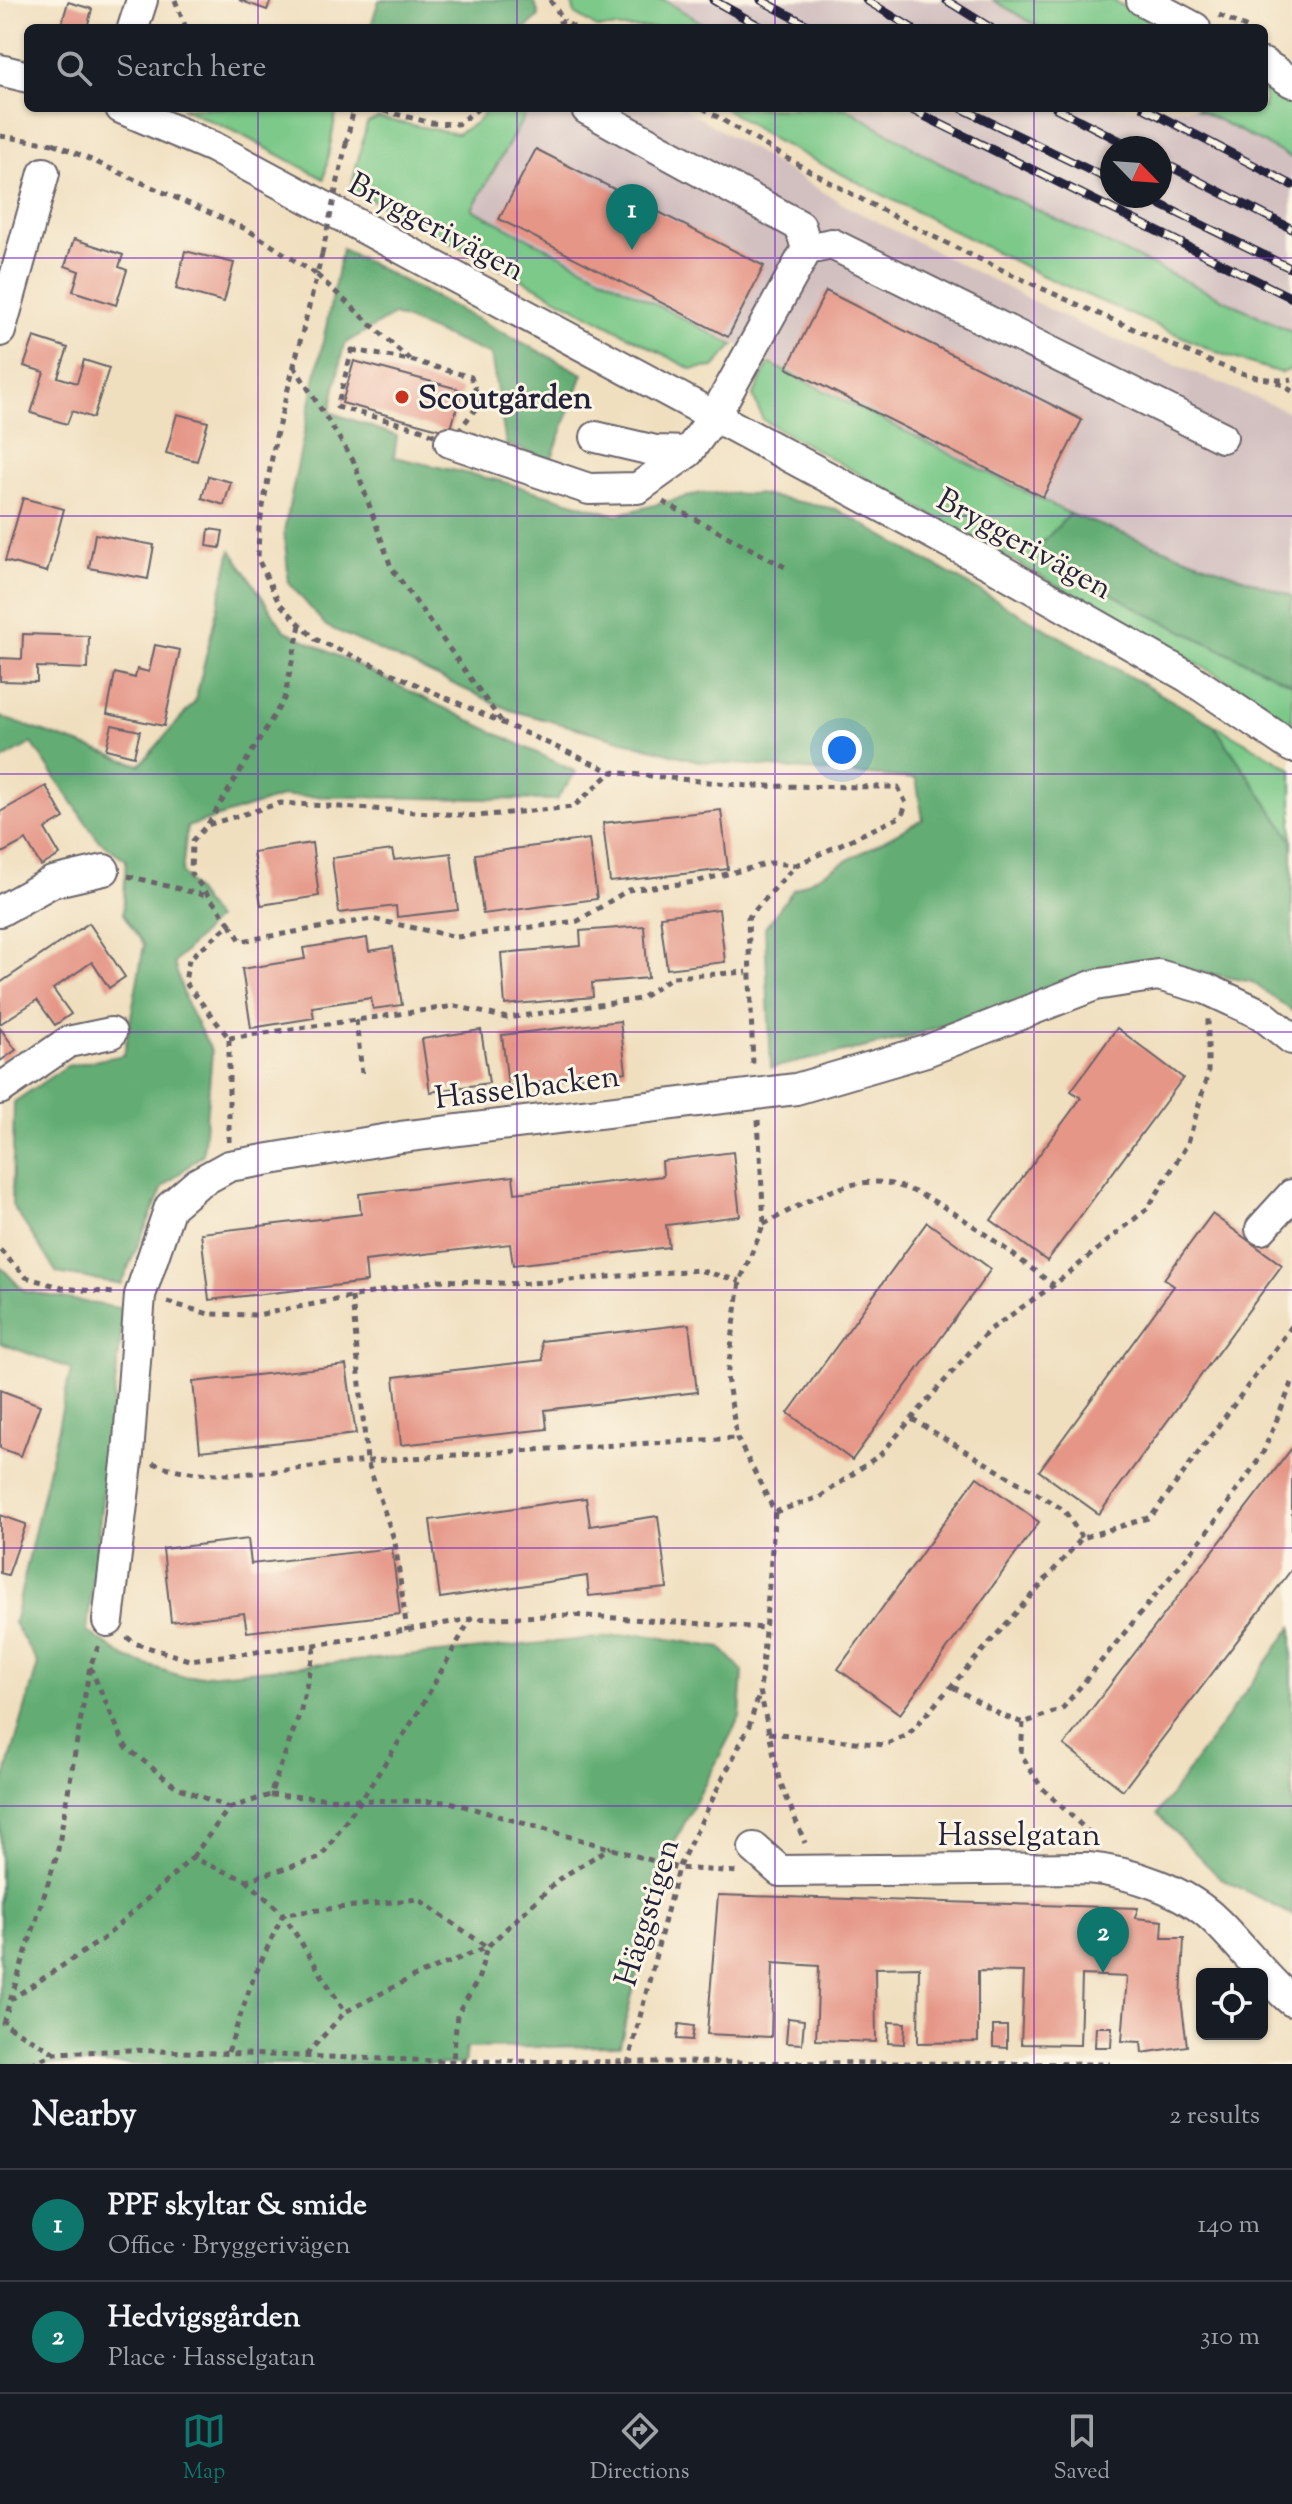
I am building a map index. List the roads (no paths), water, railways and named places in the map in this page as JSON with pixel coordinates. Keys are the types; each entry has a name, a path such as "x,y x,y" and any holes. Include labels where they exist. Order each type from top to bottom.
{"street":[{"path":"134,24 142,0"},
{"path":"1142,0 1187,24"},
{"path":"0,70 24,76"},
{"name":"Bryggerivägen","path":"130,112 213,147 715,415 1121,638 1292,747"},
{"path":"450,442 589,489 638,488 688,452 715,415 807,249 800,226 592,112"},
{"path":"0,331 44,173"},
{"path":"807,249 832,244 1222,437"},
{"path":"596,437 656,451 688,452"},
{"path":"0,911 52,882 104,870"},
{"name":"Hasselbacken","path":"108,1621 128,1454 140,1295 170,1207 198,1183 229,1166 401,1137 796,1089 926,1051 1095,985 1158,975 1207,989 1261,1014 1292,1039"},
{"path":"0,1089 68,1042 111,1033"},
{"path":"1261,1229 1292,1195"},
{"name":"Hasselgatan","path":"754,1848 780,1871 1088,1868 1120,1871 1151,1881 1213,1917 1292,2001"}],"railway":[{"path":"713,0 756,24"},
{"path":"761,0 806,24"},
{"path":"866,0 905,24"},
{"path":"946,0 985,24"},
{"path":"916,112 1292,298"},
{"path":"969,112 1100,175"},
{"path":"1064,112 1111,136"},
{"path":"1152,112 1292,185"},
{"path":"1172,167 1292,229"},
{"path":"1167,208 1292,269"}],"place":[{"name":"PPF skyltar & smide","path":"632,250"},
{"name":"Scoutgården","path":"402,397"},
{"name":"Hedvigsgården","path":"1103,1973"}]}
